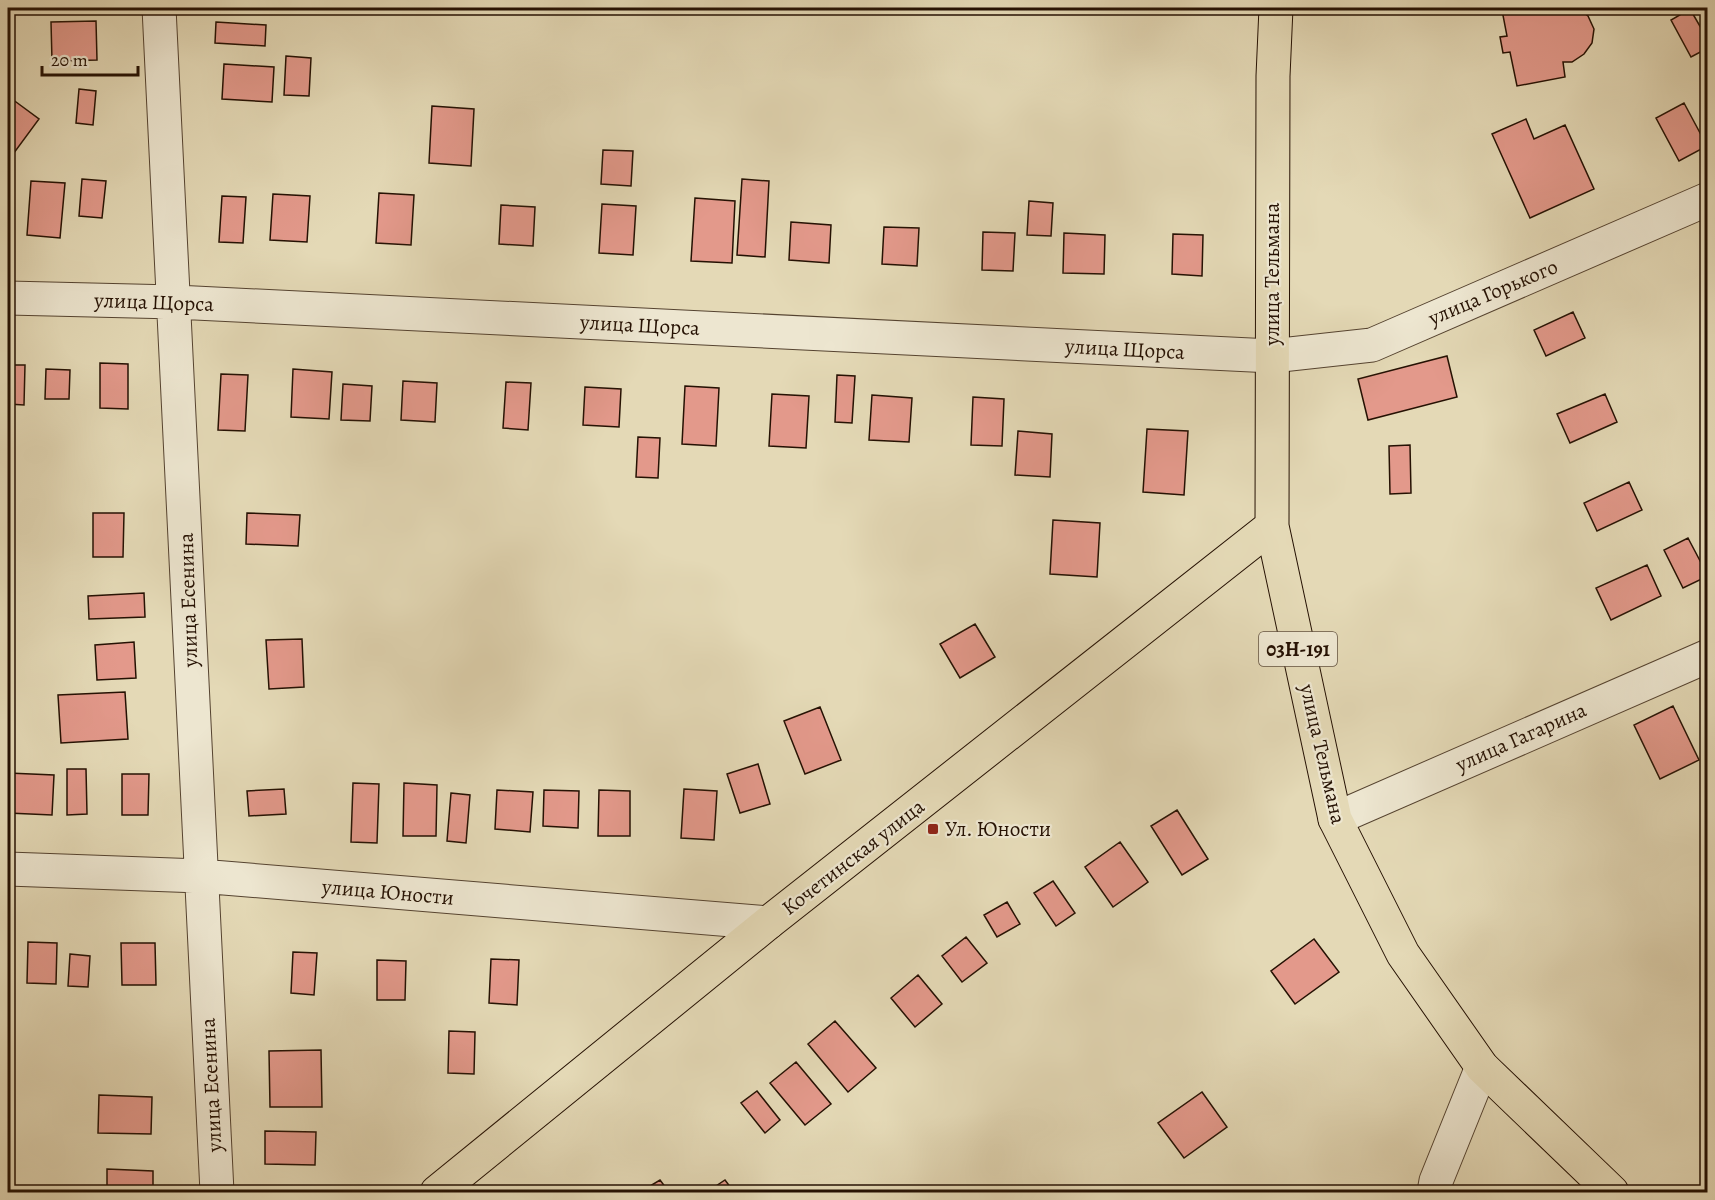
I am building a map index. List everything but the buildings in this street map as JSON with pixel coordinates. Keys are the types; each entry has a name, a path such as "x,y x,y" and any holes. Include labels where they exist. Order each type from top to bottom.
{"main road":[{"name":"улица Тельмана","path":"1276,8 1272,88 1272,526 1335,819 1403,954 1482,1067 1612,1192"},
{"name":"Кочетинская улица","path":"437,1192 768,924 1272,526"}],"street":[{"name":"улица Есенина","path":"159,8 217,1192"},
{"name":"улица Горького","path":"1272,356 1372,345 1707,199"},
{"name":"улица Щорса","path":"8,298 175,302 1272,356"},
{"name":"улица Гагарина","path":"1335,819 1707,656"},
{"name":"улица Юности","path":"8,869 200,876 768,924"},
{"path":"1434,1192 1436,1181 1482,1067"}],"place":[{"name":"Ул. Юности","path":"933,829"}]}
